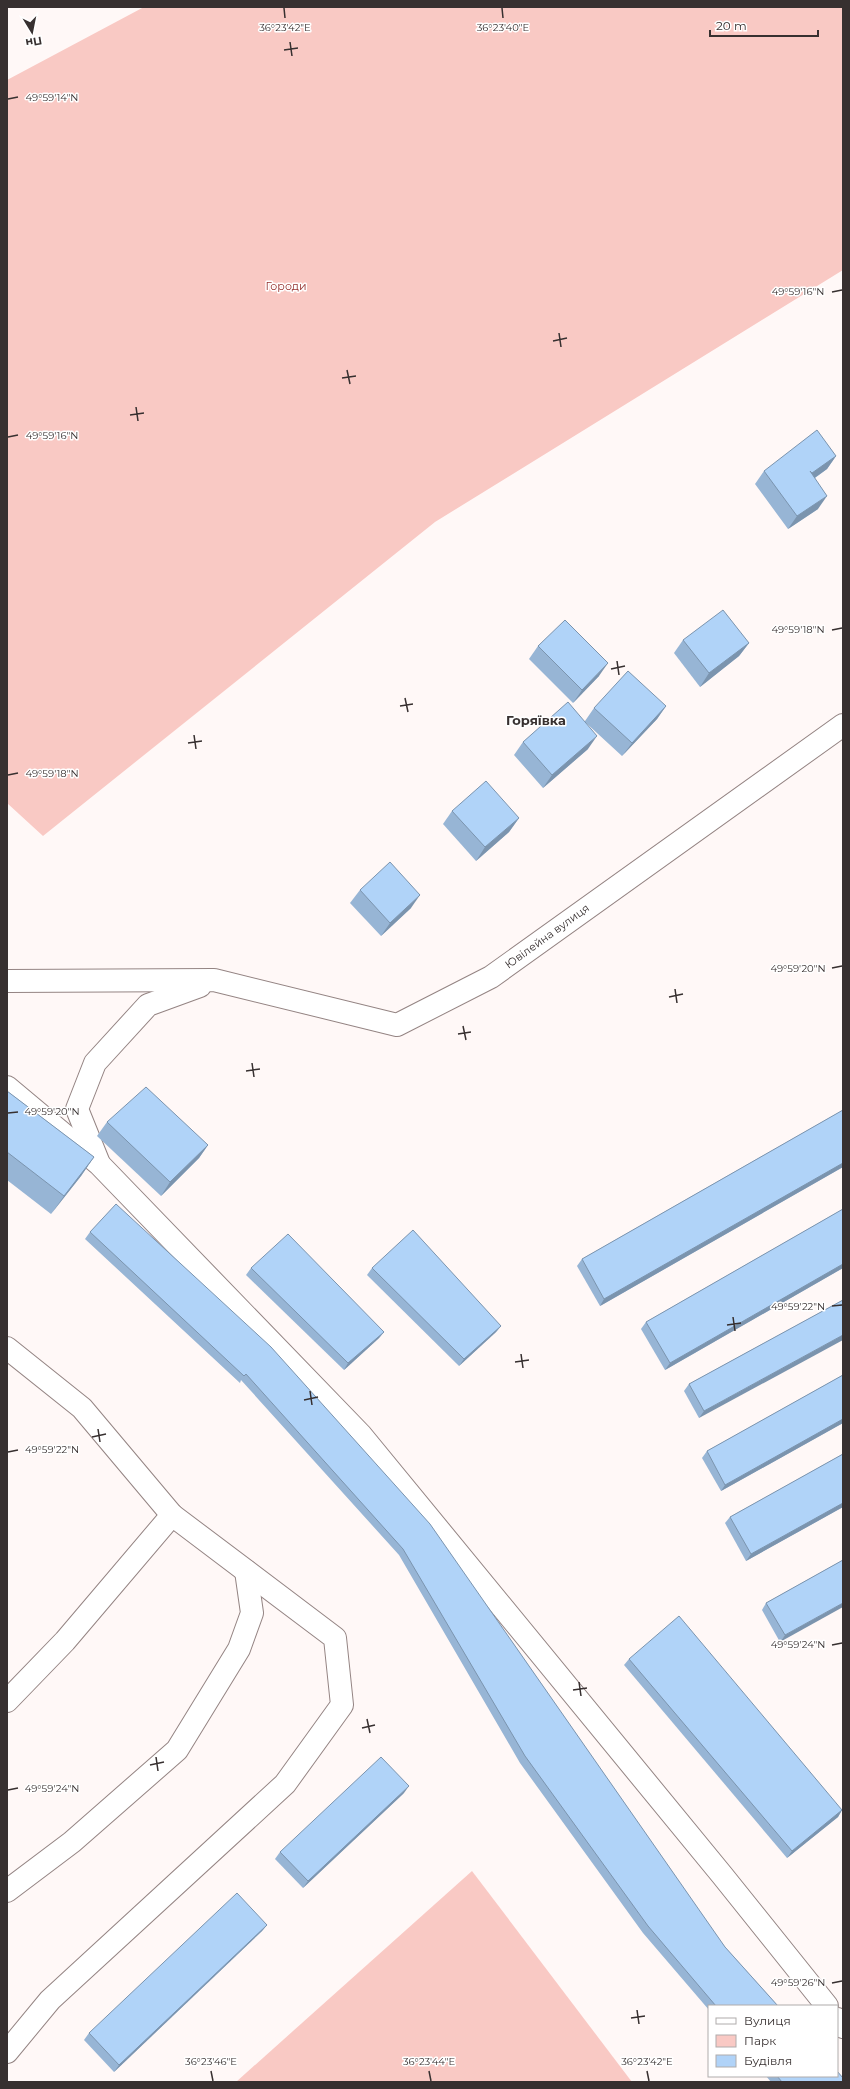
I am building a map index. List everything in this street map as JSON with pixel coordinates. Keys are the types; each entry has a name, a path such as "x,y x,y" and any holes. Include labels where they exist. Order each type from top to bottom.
{"street":[{"name":"Ювілейна вулиця","path":"7,981 214,980 398,1025 491,977 843,725"},
{"path":"99,1164 77,1109 95,1064 148,1005 214,980"},
{"path":"7,1087 99,1164 361,1435 722,1875 825,2005"},
{"path":"7,1348 82,1408 172,1515 335,1638 342,1705 286,1784 50,2000 7,2052"},
{"path":"7,1701 65,1641 172,1515"},
{"path":"7,1891 72,1842 177,1750 239,1649 252,1613 246,1571"}],"green space":[{"name":"Городи","path":"144,7 843,7 843,270 435,522 43,836 7,803 7,80"},
{"path":"472,1871 632,2082 236,2082"}],"building":[{"path":"817,430 836,456 812,473 810,471 827,496 797,516 764,471"},
{"path":"723,610 749,643 709,673 683,640"},
{"path":"565,620 608,663 582,690 538,646"},
{"path":"628,671 666,706 632,743 594,708"},
{"path":"568,702 597,736 552,775 523,742"},
{"path":"486,781 519,818 485,847 452,811"},
{"path":"390,862 420,895 390,923 360,890"},
{"path":"146,1087 208,1145 170,1182 107,1122"},
{"path":"7,1091 94,1157 64,1196 7,1152"},
{"path":"843,1110 843,1163 604,1299 582,1259"},
{"path":"116,1204 271,1347 430,1524 725,1947 777,2005 715,2005 648,1926 525,1756 403,1549 246,1374 244,1376 90,1232"},
{"path":"843,1209 843,1264 670,1363 646,1322"},
{"path":"413,1230 501,1326 464,1359 372,1268"},
{"path":"288,1234 384,1332 348,1363 251,1268"},
{"path":"843,1300 843,1335 704,1411 689,1384"},
{"path":"843,1375 843,1419 725,1485 707,1451"},
{"path":"843,1454 843,1503 751,1554 730,1517"},
{"path":"843,1560 843,1603 785,1635 766,1603"},
{"path":"679,1616 842,1810 792,1851 629,1659"},
{"path":"381,1757 409,1786 308,1881 280,1852"},
{"path":"237,1893 267,1925 119,2065 89,2033"},
{"path":"838,2072 843,2078 843,2082 782,2082 778,2077 838,2077"}],"district":[{"name":"Горяївка","path":"536,720"}]}
